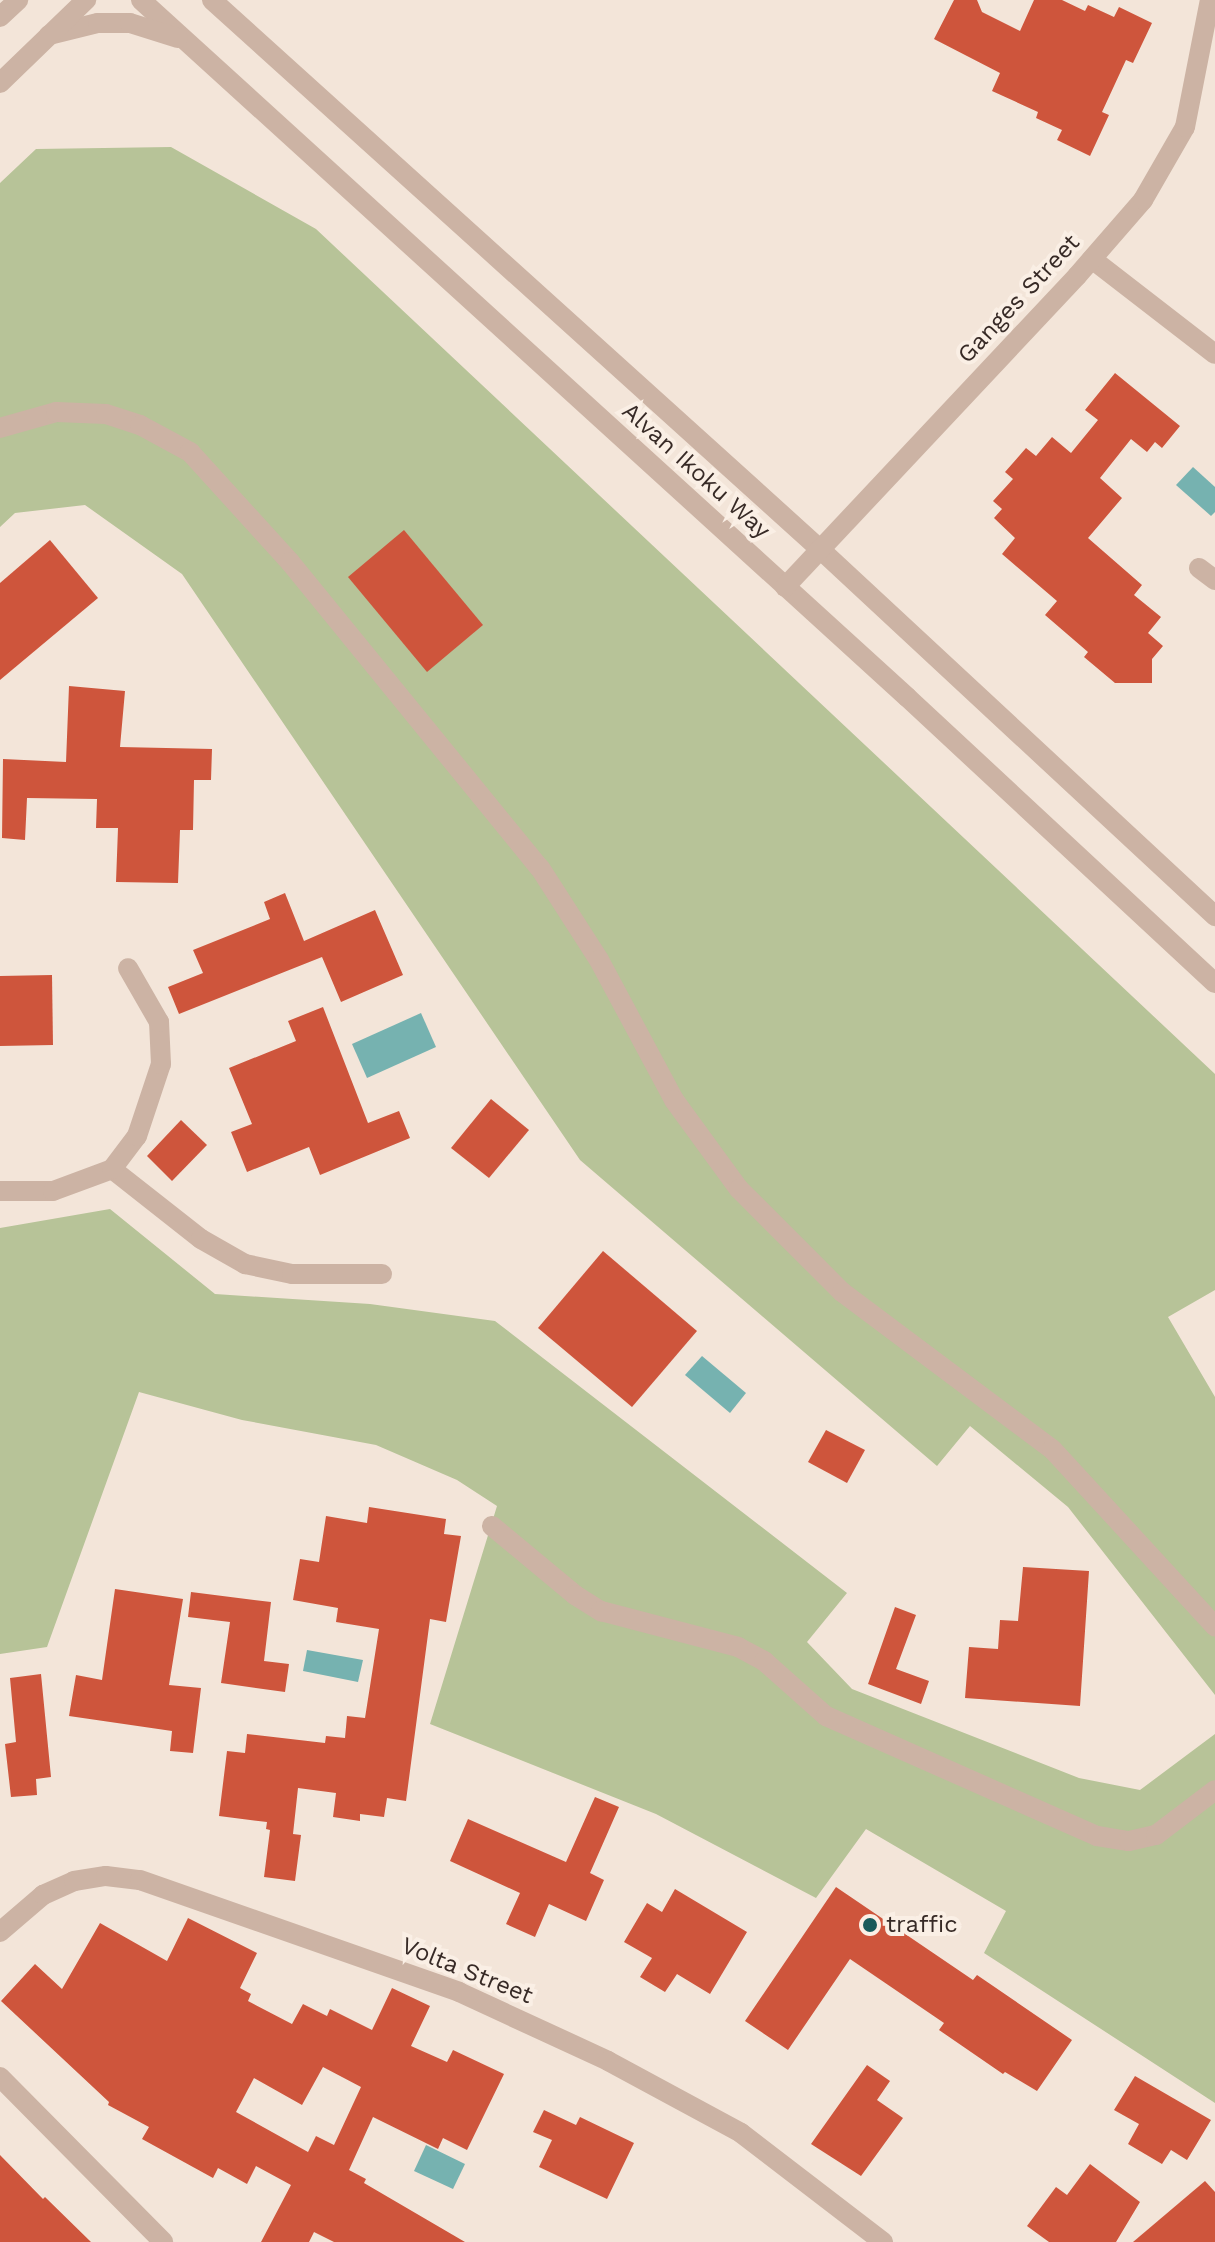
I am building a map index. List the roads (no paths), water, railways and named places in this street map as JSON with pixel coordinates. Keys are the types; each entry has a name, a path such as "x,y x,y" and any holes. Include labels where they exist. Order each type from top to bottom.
{"street":[{"path":"0,17 18,0"},
{"path":"0,83 86,0"},
{"name":"Alvan Ikoku Way","path":"141,0 1215,983"},
{"name":"Ganges Street","path":"785,587 1092,259 1143,200 1185,127 1210,0"},
{"name":"Alvan Ikoku Way","path":"213,1 821,550 1215,916"},
{"path":"49,35 98,23 130,23 186,40"},
{"path":"1092,259 1215,354"},
{"path":"0,428 56,412 106,414 140,425 190,452 300,573 540,868 599,960 674,1100 739,1189 842,1292 1052,1449 1215,1626"},
{"path":"0,1191 53,1191 112,1169 137,1136 161,1064 159,1022 128,968"},
{"path":"112,1169 201,1239 245,1264 292,1274 382,1274"},
{"path":"492,1526 575,1595 601,1611 738,1647 764,1661 826,1716 1097,1836 1129,1841 1156,1835 1215,1790"},
{"name":"Volta Street","path":"0,1932 43,1895 74,1881 106,1876 155,1885 459,1992 608,2061 741,2133 883,2242"},
{"path":"0,2077 163,2242"}],"water":[{"path":"1193,467 1215,487 1215,512 1211,516 1176,485"},
{"path":"421,1013 436,1047 367,1078 352,1044"},
{"path":"702,1356 746,1393 730,1413 685,1375"},
{"path":"307,1650 363,1660 358,1682 303,1671"},
{"path":"426,2145 465,2164 453,2189 414,2171"}],"place":[{"name":"traffic","path":"870,1925"}]}
